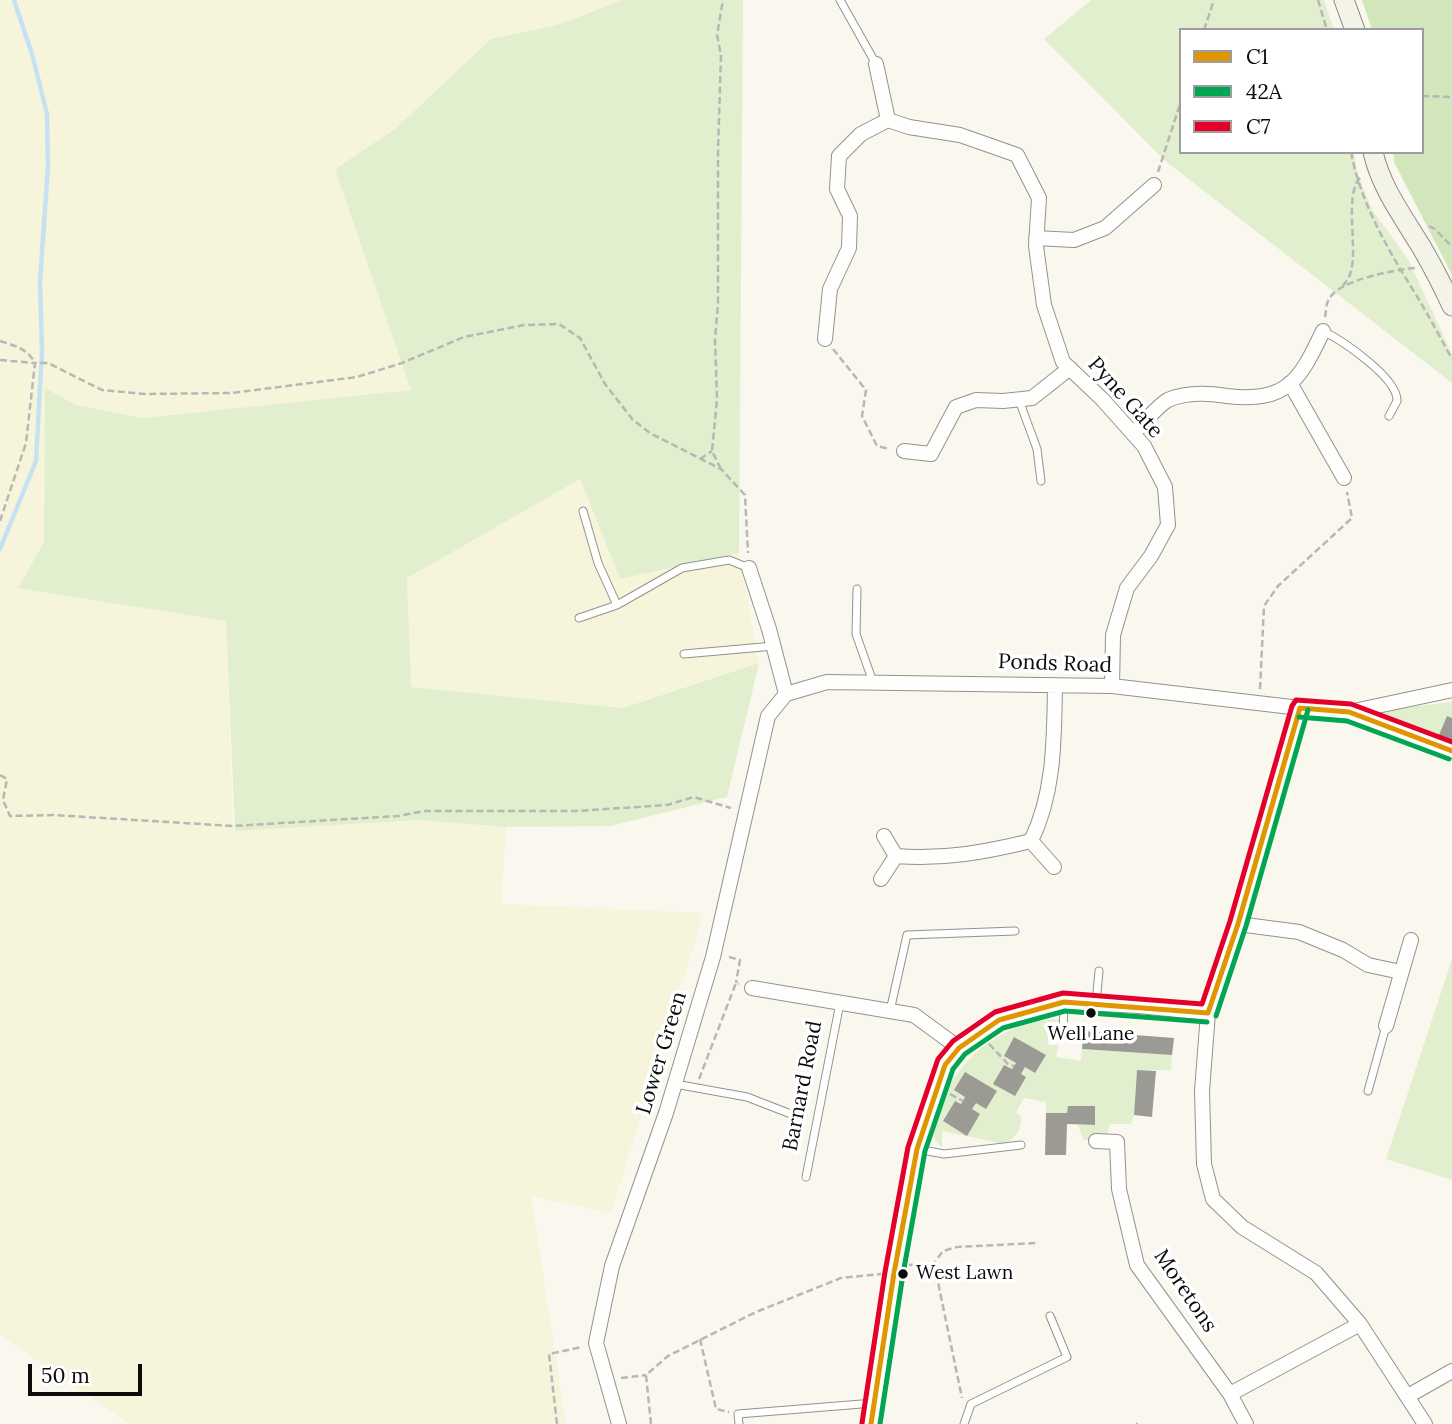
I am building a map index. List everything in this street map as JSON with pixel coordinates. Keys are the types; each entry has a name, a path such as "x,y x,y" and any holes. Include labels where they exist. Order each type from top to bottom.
{"main road":[{"path":"1344,0 1354,28"},
{"path":"1375,159 1399,214 1433,268 1452,306"}],"street":[{"path":"825,339 830,289 849,248 850,216 837,189 839,156 861,134 888,120 876,64"},
{"name":"Pyne Gate","path":"888,120 909,127 960,135 1017,155 1039,198 1036,238 1044,305 1063,362 1102,398 1144,446 1165,487 1168,525 1151,556 1127,588 1113,635 1112,686"},
{"path":"1036,238 1074,240 1105,228 1154,186"},
{"path":"1133,434 1167,401 1205,393 1252,399 1282,391 1306,367 1323,331"},
{"path":"904,451 931,454 956,407 976,400 1032,397 1070,368"},
{"path":"1290,383 1344,478"},
{"path":"748,568 774,646 786,694"},
{"name":"Ponds Road","path":"786,694 827,682 1112,686 1349,712 1452,690"},
{"path":"1031,841 1042,818 1054,760 1055,685"},
{"name":"Lower Green","path":"619,1424 596,1343 611,1266 675,1084 713,952 768,716 786,694"},
{"path":"1300,708 1238,924 1208,1013 1202,1091 1204,1164 1213,1199 1242,1227 1317,1273 1360,1324 1425,1424"},
{"path":"1349,712 1452,751"},
{"path":"884,836 896,856"},
{"path":"896,856 922,858 981,853 1031,841"},
{"path":"1031,841 1054,867"},
{"path":"881,879 896,856"},
{"path":"1238,924 1299,932 1343,950 1368,965 1401,972"},
{"path":"1385,1026 1411,940"},
{"name":"Barnard Road","path":"752,988 914,1015 959,1048"},
{"path":"871,1424 917,1149 945,1065 959,1048 999,1020 1064,1002 1208,1013"},
{"name":"Moretons","path":"1096,1141 1117,1142 1119,1189 1138,1265 1230,1394 1247,1424"},
{"path":"1230,1394 1360,1324"},
{"path":"1408,1396 1452,1371"}],"lane":[{"path":"840,0 876,64"},
{"path":"1323,331 1362,355 1394,388 1397,401 1389,416"},
{"path":"1018,399 1037,449 1041,481"},
{"path":"583,511 598,563 617,605"},
{"path":"579,618 617,605 682,568 729,560 748,568"},
{"path":"857,589 856,634 873,683"},
{"path":"684,654 774,646"},
{"path":"890,1011 906,935 1015,931"},
{"path":"1096,1004 1099,971"},
{"path":"1063,1034 1064,1002"},
{"name":"Barnard Road","path":"807,1177 840,1003"},
{"path":"1368,1091 1385,1026"},
{"path":"675,1084 747,1097 796,1116"},
{"path":"917,1149 944,1154 1021,1145"},
{"path":"964,1424 971,1404 1067,1357 1050,1316"},
{"path":"739,1424 738,1414 874,1403"}],"path":[{"path":"723,0 717,36 721,55 718,304 715,339 717,399 712,451 721,469 745,495 748,568"},
{"path":"1205,28 1214,0"},
{"path":"1318,0 1326,28"},
{"path":"1424,96 1452,97"},
{"path":"1154,186 1179,107"},
{"path":"1350,154 1356,181 1399,270 1452,359"},
{"path":"1323,331 1328,299 1343,286 1351,274 1354,248 1352,194 1356,181 1375,159"},
{"path":"1343,286 1399,270 1433,268"},
{"path":"0,360 48,363 102,390 145,394 232,393 357,377 402,363 464,337 524,325 559,324 580,338 604,384 632,420 650,433 721,469"},
{"path":"825,339 866,390 862,416 877,446 904,451"},
{"path":"0,341 23,348 36,362 26,443 0,521"},
{"path":"699,459 712,451"},
{"path":"1259,704 1264,606 1278,586 1352,518 1344,478"},
{"path":"0,775 8,779 3,800 10,816 53,815 233,826 398,817 424,811 576,811 667,805 694,797 744,812"},
{"path":"696,1087 736,983 740,960 713,952"},
{"path":"736,983 752,988"},
{"path":"981,1050 997,1038"},
{"path":"988,1044 1008,1064 1014,1066"},
{"path":"946,1092 963,1101"},
{"path":"971,1404 961,1398 934,1264 943,1251 957,1247 1036,1243"},
{"path":"606,1379 646,1375 668,1356 700,1339 756,1312 841,1278 934,1264"},
{"path":"700,1339 716,1409"},
{"path":"557,1424 549,1354 596,1343"},
{"path":"646,1375 650,1424"}],"shaded area":[{"path":"0,0 623,0 557,25 491,39 395,129 336,168 411,390 142,418 76,405 45,389 44,542 18,587 226,621 233,825 418,820 506,827 501,904 704,913 611,1213 531,1196 566,1424 130,1424 0,1335"},
{"path":"580,479 620,579 739,553 759,663 623,708 411,687 407,577"}],"green space":[{"path":"623,0 743,0 739,553 620,579 580,479 407,578 411,687 623,708 759,663 727,797 611,826 506,827 418,820 235,831 226,621 18,588 44,542 45,388 76,405 142,418 411,390 335,169 395,129 491,39 557,25"},
{"path":"1091,0 1324,0 1333,28 1179,28 1179,154 1354,154 1358,176 1373,211 1408,259 1452,354 1452,383 1164,160 1044,39"},
{"path":"1362,0 1452,0 1452,275 1394,162 1393,154 1424,154 1424,28 1371,28"},
{"path":"1452,702 1452,718 1447,716 1436,742 1384,721 1383,715 1389,709"},
{"path":"1452,959 1452,1180 1386,1159"},
{"path":"1063,1019 1048,1022 1048,1045 1058,1045 1056,1057 1081,1061 1082,1049 1172,1055 1171,1070 1137,1070 1131,1124 1110,1124 1105,1139 1083,1139 1078,1125 1095,1125 1094,1106 1068,1106 1067,1113 1046,1113 1046,1102 1024,1098 1016,1112 1021,1116 1019,1129 1005,1144 942,1131 942,1147 933,1134 933,1124 947,1089 959,1072 987,1044 1003,1034 1042,1021","holes":["1014,1038 1045,1055 1035,1073 1025,1067 1021,1074 1026,1077 994,1084 1004,1065 1012,1069 1016,1063 1004,1056","965,1097 972,1109 967,1135 943,1121 955,1101 961,1104"]}],"building":[{"path":"1447,716 1452,718 1452,744 1436,742"},
{"path":"1083,1031 1174,1038 1172,1055 1082,1049"},
{"path":"1014,1037 1046,1055 1035,1073 1025,1067 1021,1074 1026,1077 1015,1096 993,1084 1004,1065 1012,1069 1016,1063 1004,1056"},
{"path":"1137,1070 1156,1071 1152,1117 1134,1115"},
{"path":"965,1072 997,1091 986,1109 976,1103 972,1109 980,1114 967,1136 943,1121 955,1101 961,1104 965,1097 954,1090"},
{"path":"1068,1106 1095,1106 1095,1125 1067,1124 1066,1155 1045,1155 1046,1113 1067,1113"}],"waterway":[{"path":"0,549 36,461 42,351 40,281 48,166 47,114 32,54 14,0"}],"transit line":[{"name":"C7","path":"862,1423 885,1272 908,1147 938,1059 953,1041 995,1012 1063,993 1202,1004 1230,921 1292,706 1296,700 1351,704 1452,742"},
{"name":"C1","path":"1300,708 1349,712 1452,751"},
{"name":"C1","path":"1208,1013 1238,924 1300,708"},
{"name":"42A","path":"1216,1016 1246,926 1308,710"},
{"name":"42A","path":"1299,717 1347,721 1449,759"},
{"name":"C1","path":"871,1424 894,1273 917,1149 945,1065 959,1048 999,1020 1064,1002 1208,1013"},
{"name":"42A","path":"880,1424 925,1151 953,1069 965,1054 1003,1028 1065,1011 1207,1022"}],"place":[{"name":"Well Lane","path":"1091,1013"},
{"name":"West Lawn","path":"903,1274"}]}
